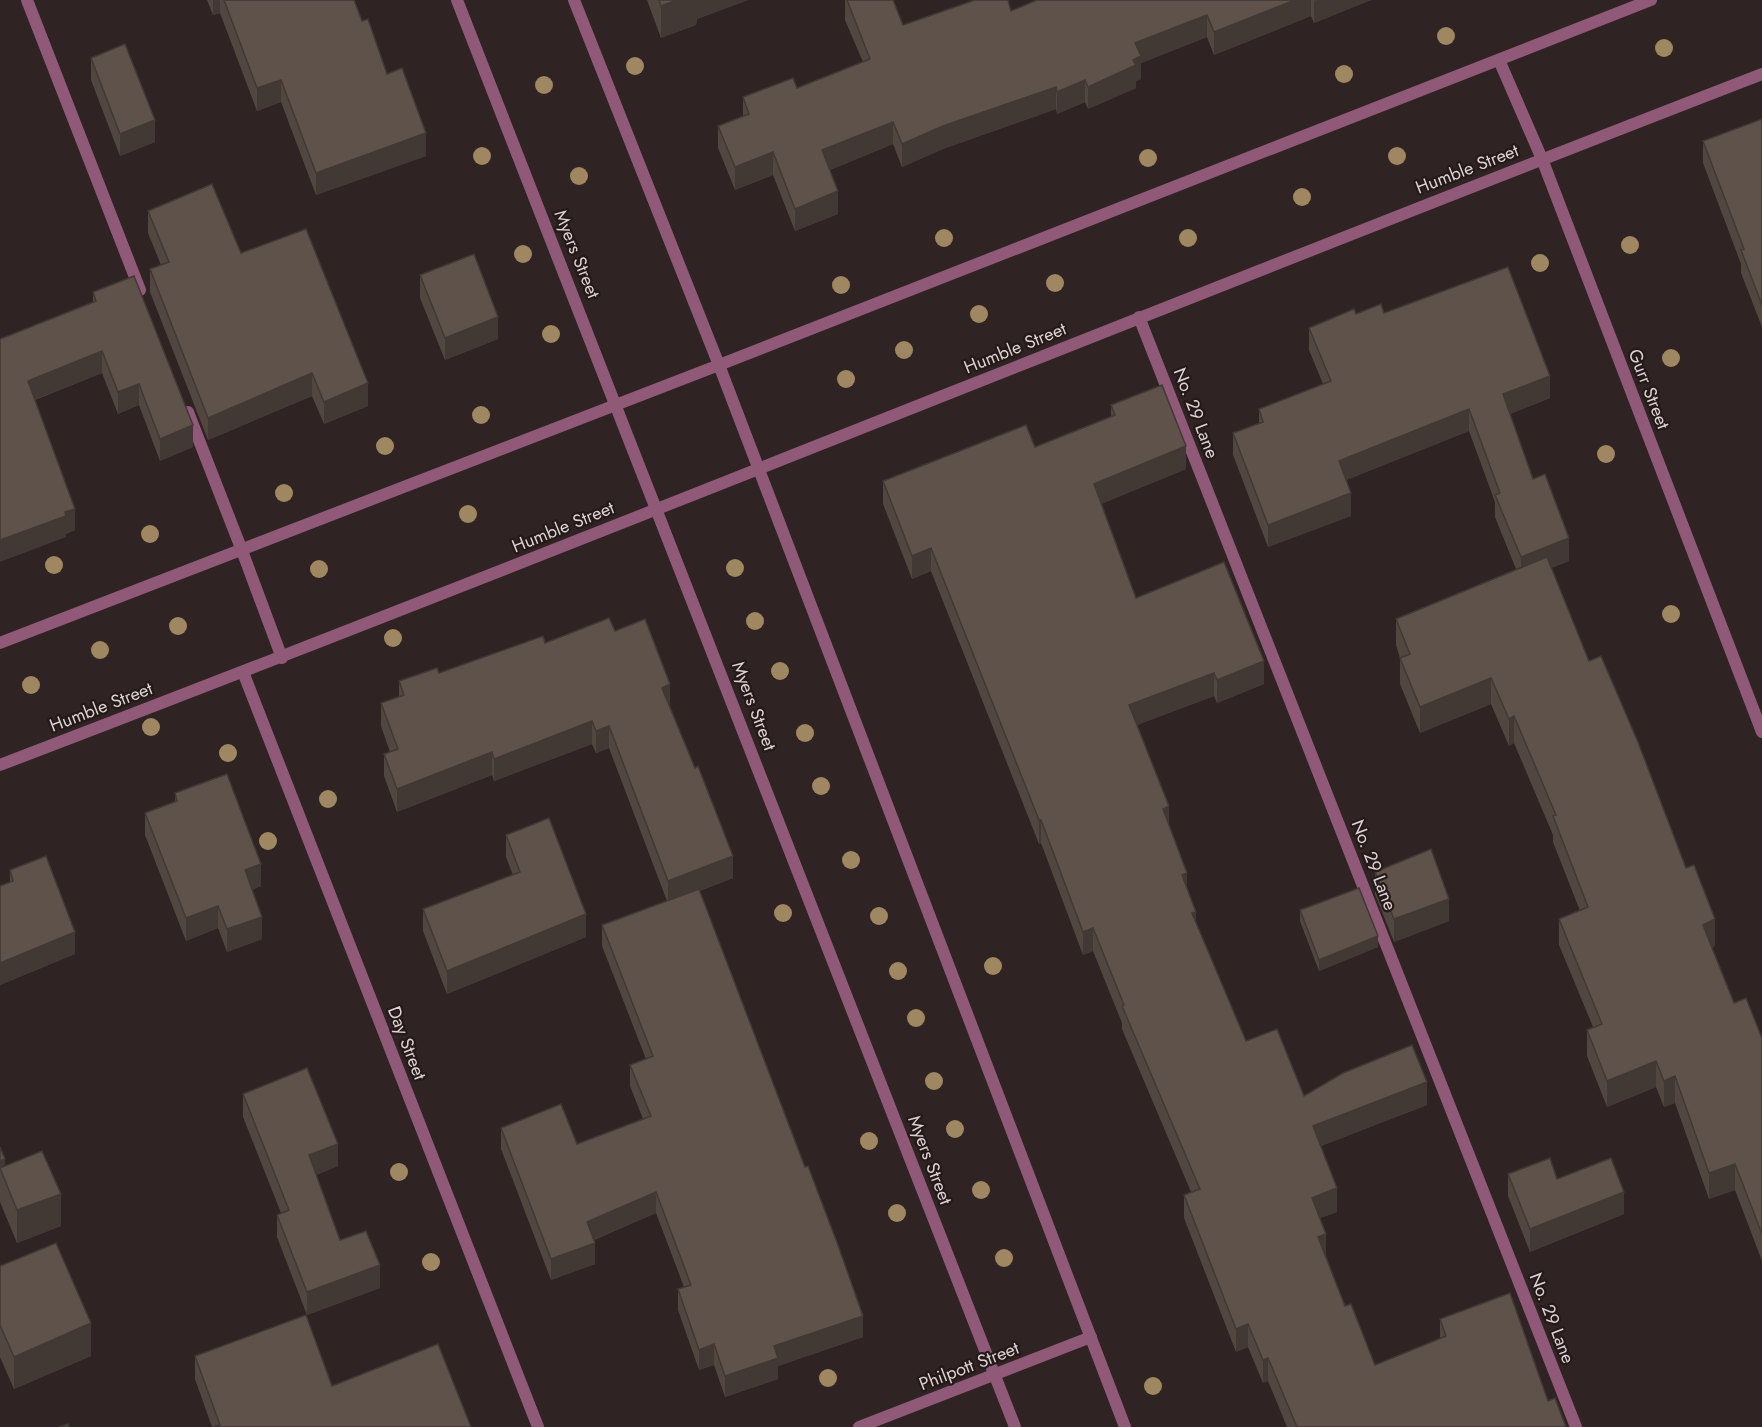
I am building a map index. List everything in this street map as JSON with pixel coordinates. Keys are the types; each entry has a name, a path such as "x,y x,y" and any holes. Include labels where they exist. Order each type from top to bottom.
{"street":[{"path":"27,0 143,298"},
{"name":"Myers Street","path":"457,0 658,508 1015,1427"},
{"path":"574,0 719,365 1125,1427"},
{"path":"0,642 719,365 1651,0"},
{"name":"Gurr Street","path":"1498,60 1542,159 1762,732"},
{"name":"Humble Street","path":"0,765 282,658 658,508 758,471 1139,317 1762,74"},
{"name":"No. 29 Lane","path":"1139,317 1576,1427"},
{"path":"182,398 282,658"},
{"name":"Day Street","path":"243,672 538,1427"},
{"name":"Philpott Street","path":"859,1427 1091,1337"}],"building":[{"path":"224,0 354,0 362,21 368,19 387,74 402,68 426,133 316,173 281,80 257,88"},
{"path":"659,0 677,0 661,6"},
{"path":"847,0 893,0 903,25 975,0 1008,0 1011,11 1037,0 1295,0 1214,32 1207,15 1135,43 1141,56 1133,60 1136,65 1088,87 1085,80 1057,92 1056,87 943,126 902,144 893,122 822,150 838,191 795,209 773,152 735,167 718,126 749,114 743,97 793,78 797,88 870,59"},
{"path":"125,44 155,120 120,134 91,58"},
{"path":"1762,119 1762,305 1741,250 1744,249 1703,141"},
{"path":"212,184 241,253 306,229 368,383 324,402 312,373 208,418 150,269 169,262 148,211"},
{"path":"474,254 498,317 445,338 420,275"},
{"path":"1508,267 1550,376 1503,394 1533,479 1545,474 1569,538 1521,557 1495,495 1500,493 1469,409 1339,461 1351,493 1268,525 1233,433 1263,422 1259,409 1331,381 1309,328 1354,309 1356,314 1381,304 1384,313"},
{"path":"134,276 193,425 160,439 139,384 118,392 102,351 28,381 75,509 65,512 66,516 0,540 0,339 96,301 93,292"},
{"path":"1162,385 1186,446 1094,484 1136,598 1224,562 1264,661 1217,680 1214,673 1129,705 1169,806 1163,809 1187,873 1182,875 1196,912 1192,913 1246,1041 1277,1029 1304,1096 1343,1073 1412,1045 1427,1082 1313,1126 1337,1188 1312,1198 1326,1234 1318,1237 1345,1306 1351,1304 1375,1365 1446,1336 1440,1319 1510,1293 1548,1401 1555,1398 1566,1427 1297,1427 1268,1358 1263,1360 1248,1324 1236,1329 1184,1195 1200,1189 1122,1006 1124,1005 1093,928 1083,932 1041,820 1039,820 931,548 912,556 883,481 1026,425 1035,447 1115,415 1111,405"},
{"path":"1547,557 1589,661 1601,656 1638,742 1686,868 1694,865 1715,919 1703,925 1734,1003 1746,998 1762,1038 1762,1234 1735,1164 1709,1173 1675,1076 1664,1081 1656,1061 1607,1081 1587,1030 1602,1024 1559,919 1588,907 1553,816 1556,815 1514,716 1509,719 1491,678 1420,707 1400,658 1410,654 1396,619"},
{"path":"609,618 615,631 645,619 670,684 662,688 695,768 698,766 733,856 668,881 609,726 596,731 592,721 494,759 492,752 397,789 384,754 398,749 381,703 404,695 399,681 437,668 439,673 543,636 545,643"},
{"path":"227,774 261,864 245,870 262,917 227,929 218,906 186,918 145,813 177,801 175,793"},
{"path":"549,818 586,914 447,971 423,909 520,872 506,835"},
{"path":"1431,849 1449,899 1394,919 1375,872"},
{"path":"46,856 75,932 0,963 0,886 13,881 10,870"},
{"path":"1359,888 1378,936 1319,960 1300,910"},
{"path":"699,889 805,1167 808,1166 863,1316 774,1346 778,1358 725,1376 714,1344 699,1350 678,1289 691,1285 656,1192 587,1222 595,1243 551,1259 501,1128 561,1104 577,1144 651,1116 630,1065 653,1056 602,925"},
{"path":"307,1068 338,1144 309,1155 340,1240 366,1231 380,1265 307,1292 277,1215 289,1210 243,1094"},
{"path":"0,1147 5,1159 0,1161"},
{"path":"42,1151 61,1194 17,1210 0,1168"},
{"path":"1550,1158 1557,1179 1611,1158 1624,1192 1530,1229 1508,1174"},
{"path":"56,1243 91,1323 14,1357 0,1325 0,1266"},
{"path":"306,1315 332,1386 438,1344 471,1427 213,1427 220,1425 195,1356"}]}
